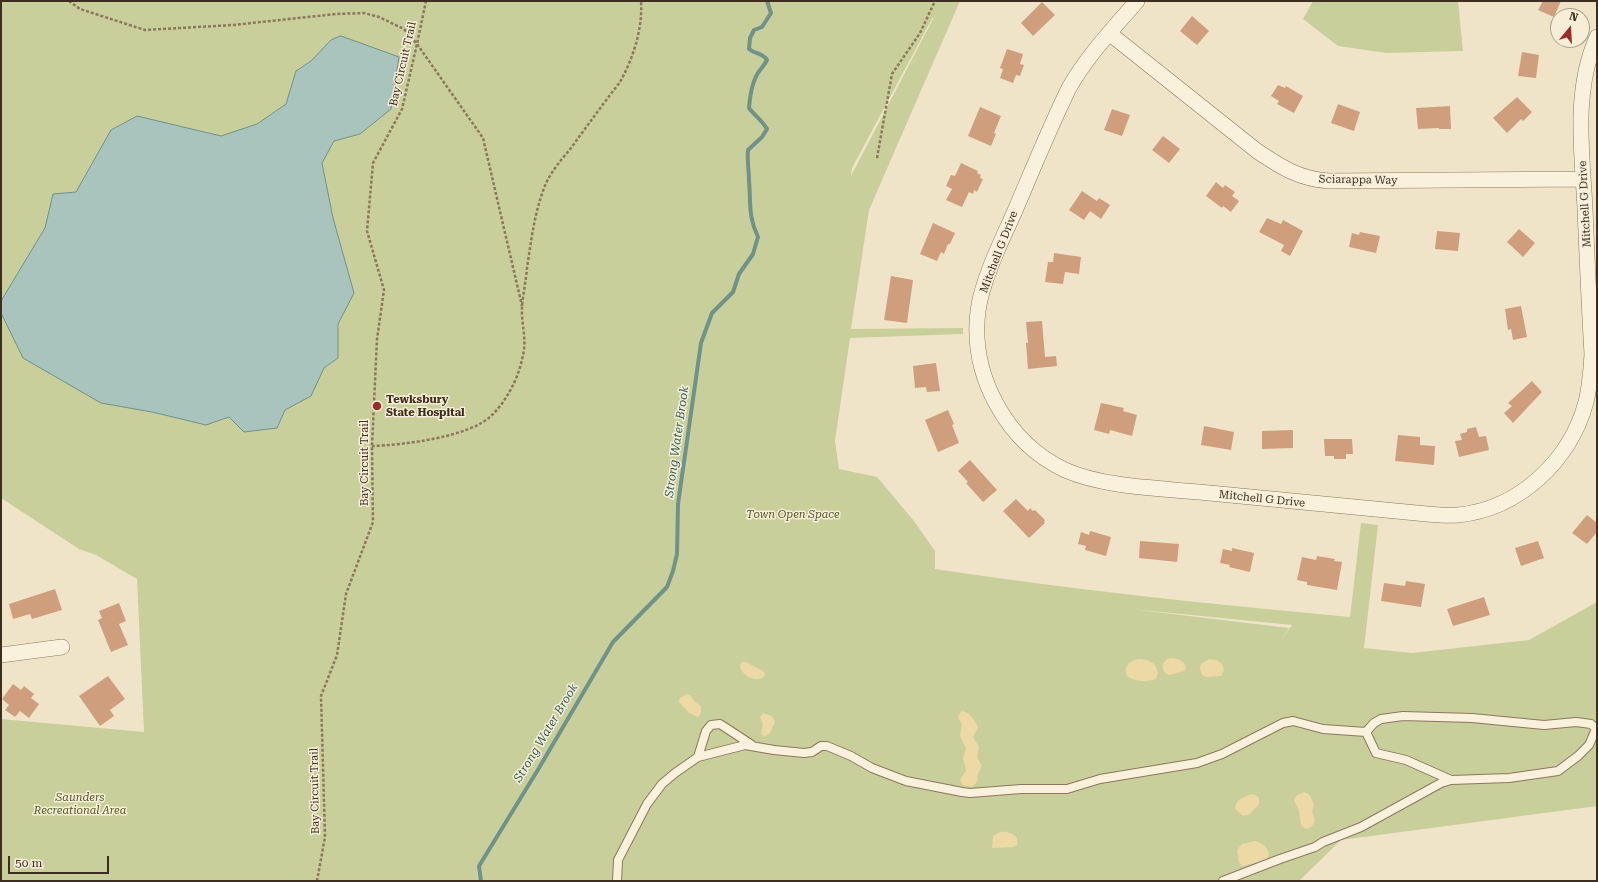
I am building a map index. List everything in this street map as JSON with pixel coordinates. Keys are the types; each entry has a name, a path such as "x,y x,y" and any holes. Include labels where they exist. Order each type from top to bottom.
{"street":[{"name":"Mitchell G Drive","path":"1137,1 1078,71 1059,109 985,283 978,311 977,335 979,358 986,382 1001,413 1014,430 1038,453 1057,466 1076,474 1122,484 1439,515 1458,515 1474,512 1510,499 1532,484 1558,460 1572,438 1586,402 1590,381 1592,354 1583,179 1582,87 1589,57 1597,38"},
{"name":"Sciarappa Way","path":"1109,33 1257,151 1282,168 1305,177 1329,181 1583,179"},
{"path":"1,655 62,647"}],"lane":[{"path":"1223,881 1315,847 1323,842 1361,827 1441,783 1451,780 1509,778 1558,771 1578,756 1589,745 1596,729 1591,724 1576,722 1544,725 1472,718 1403,716 1374,723 1366,732"},
{"path":"698,757 706,731 711,725 716,723 752,745 768,750 804,754 812,752 822,746 827,746 851,756 872,768 906,781 970,793 1021,789 1068,789 1100,779 1204,761 1289,721 1297,721 1324,729 1366,732"},
{"path":"1366,732 1376,753 1406,760 1451,780"},
{"path":"617,881 618,860 647,804 662,784 698,757 744,745 752,745"}],"path":[{"path":"69,1 80,9 145,30 233,25 336,14 364,13 379,16 404,30 418,44 483,138 522,306 525,340 520,367 510,390 499,408 490,417 475,426 445,436 394,446 372,446"},
{"name":"Bay Circuit Trail","path":"317,881 324,837 321,696 337,655 346,594 373,522 372,446 377,339 384,290 368,231 374,163 402,109 418,44 426,1"},
{"path":"522,306 532,233 543,189 558,164 620,82 631,60 640,22 641,1"},
{"path":"877,158 892,74 920,33 935,1"}],"green space":[{"name":"Tewksbury State Hospital","path":"1,1 960,1 869,210 851,329 963,328 963,334 850,338 835,441 839,469 877,477 914,521 935,551 935,569 1039,584 1194,602 1350,617 1361,523 1378,525 1364,648 1412,653 1529,640 1597,602 1597,806 1341,840 1299,881 1,881 1,719 144,732 137,579 96,555 79,549 1,498","holes":["933,17 933,19 851,176 852,168","1131,609 1292,625 1281,640 1289,628"]},
{"path":"1313,1 1458,1 1463,51 1387,53 1338,46 1303,19"}],"sand":[{"path":"1173,658 1183,662 1186,668 1185,671 1169,675 1164,672 1163,663 1167,659"},
{"path":"1138,659 1151,662 1155,666 1158,673 1156,679 1141,681 1127,676 1126,669 1128,664"},
{"path":"1209,659 1217,660 1222,664 1224,670 1221,676 1206,677 1202,675 1200,668 1201,664"},
{"path":"742,662 746,662 764,672 764,677 754,679 745,675 741,670 740,665"},
{"path":"687,694 701,706 701,713 698,717 689,713 679,702 680,698"},
{"path":"962,711 972,717 978,728 973,737 979,747 977,757 982,766 978,774 977,782 972,787 963,785 960,780 966,770 963,758 966,748 960,736 962,724 958,718"},
{"path":"763,713 772,716 775,722 770,733 764,737 761,733 763,724 760,717"},
{"path":"1304,792 1309,794 1314,804 1312,811 1315,821 1311,827 1307,829 1301,825 1299,811 1294,800 1297,795"},
{"path":"1251,794 1256,795 1259,798 1259,804 1250,814 1243,816 1235,809 1236,803 1240,799"},
{"path":"1000,832 1013,834 1017,839 1017,845 1013,847 992,848 993,836"},
{"path":"1255,841 1266,847 1269,855 1268,859 1242,866 1239,862 1237,850 1242,844"}],"water":[{"path":"341,36 399,57 391,109 360,134 334,141 322,163 333,218 354,293 338,324 338,358 324,368 311,396 285,410 277,428 244,432 229,417 206,425 152,412 101,403 23,358 1,313 1,301 45,228 53,194 76,192 111,130 137,116 221,136 257,124 286,104 296,71 311,61 331,40"}],"building":[{"path":"1543,1 1561,1 1558,8 1550,8 1550,15 1538,10"},
{"path":"1042,2 1055,15 1033,36 1021,23"},
{"path":"1192,16 1209,31 1197,45 1180,31"},
{"path":"1007,49 1023,54 1020,64 1024,65 1020,76 1016,75 1013,83 1000,78 1003,69 1000,68"},
{"path":"1522,52 1539,55 1536,78 1518,76"},
{"path":"1278,85 1285,88 1286,86 1303,96 1294,113 1277,104 1279,101 1271,96"},
{"path":"1517,97 1532,112 1523,121 1521,119 1507,133 1493,118"},
{"path":"1338,104 1360,112 1354,131 1331,123"},
{"path":"1450,106 1451,129 1418,129 1416,108"},
{"path":"980,107 1001,116 994,133 996,134 991,146 968,136"},
{"path":"1112,109 1130,115 1122,136 1104,130"},
{"path":"1163,136 1180,149 1169,163 1152,150"},
{"path":"961,163 978,171 977,173 981,175 980,178 983,179 977,192 974,190 973,194 969,192 962,207 946,200 952,189 946,186 951,175 955,176"},
{"path":"1216,182 1223,188 1225,185 1235,192 1232,196 1239,201 1231,212 1223,206 1222,208 1206,196"},
{"path":"1082,191 1097,201 1099,198 1110,205 1101,219 1090,211 1084,220 1069,210"},
{"path":"1267,218 1281,224 1283,220 1303,231 1290,256 1281,251 1284,245 1259,232"},
{"path":"933,223 955,233 944,254 941,252 937,261 920,254"},
{"path":"1519,229 1535,243 1523,257 1507,242"},
{"path":"1437,231 1460,233 1458,251 1435,249"},
{"path":"1360,232 1380,236 1376,253 1349,247 1352,233 1359,235"},
{"path":"1054,253 1081,257 1079,274 1065,272 1063,284 1045,282 1048,262 1053,262"},
{"path":"891,276 913,280 907,323 884,320"},
{"path":"1521,306 1527,337 1513,340 1511,329 1508,330 1505,309"},
{"path":"1042,321 1045,357 1056,356 1057,366 1028,369 1026,322"},
{"path":"936,363 940,391 927,392 926,387 915,388 913,366"},
{"path":"1532,381 1542,392 1513,423 1504,413 1512,406 1508,403"},
{"path":"1101,403 1124,408 1123,411 1137,415 1132,436 1110,430 1109,434 1094,430"},
{"path":"948,410 954,424 952,425 959,443 938,452 925,420"},
{"path":"1204,426 1234,432 1231,450 1201,445"},
{"path":"1476,427 1479,437 1486,436 1489,450 1459,457 1455,441 1462,440 1460,434 1467,432 1467,429"},
{"path":"1293,430 1293,448 1262,449 1262,431"},
{"path":"1398,435 1420,437 1420,445 1435,446 1434,465 1395,461"},
{"path":"1324,439 1352,439 1353,454 1346,454 1346,459 1334,459 1334,456 1325,456"},
{"path":"970,460 997,490 983,502 966,483 968,482 958,471"},
{"path":"1016,499 1028,511 1030,508 1033,511 1035,510 1045,520 1045,523 1029,538 1003,511"},
{"path":"1587,515 1597,523 1597,532 1587,544 1572,533"},
{"path":"1090,531 1111,537 1106,556 1085,550 1086,546 1078,544 1081,532 1089,535"},
{"path":"1140,541 1179,544 1177,562 1139,558"},
{"path":"1538,541 1544,558 1521,566 1515,548"},
{"path":"1232,548 1254,553 1250,572 1229,567 1230,565 1220,563 1223,549 1232,551"},
{"path":"1317,556 1335,559 1334,561 1342,562 1337,590 1307,585 1307,582 1297,580 1302,557 1316,560"},
{"path":"1406,581 1425,584 1421,607 1381,601 1384,583 1405,586"},
{"path":"55,589 62,610 32,619 30,614 13,619 9,604"},
{"path":"1484,597 1490,615 1453,626 1447,609"},
{"path":"119,603 126,621 119,624 128,645 111,652 98,620 102,618 99,611"},
{"path":"108,676 125,699 110,710 114,716 100,726 79,696"},
{"path":"13,684 21,690 24,686 34,694 31,698 39,704 29,718 20,711 15,717 5,710 9,705 2,699"}],"waterway":[{"name":"Strong Water Brook","path":"481,881 479,866 613,642 667,587 673,571 677,554 678,504 701,343 712,313 733,292 739,274 753,254 758,237 750,210 748,150 762,137 767,129 749,108 753,83 757,74 767,60 763,56 749,49 750,38 754,30 762,27 771,13 767,1"}],"place":[{"name":"Tewksbury State Hospital","path":"377,406"}],"park label":[{"name":"Town Open Space","path":"793,515"},
{"name":"Saunders Recreational Area","path":"80,804"}]}
